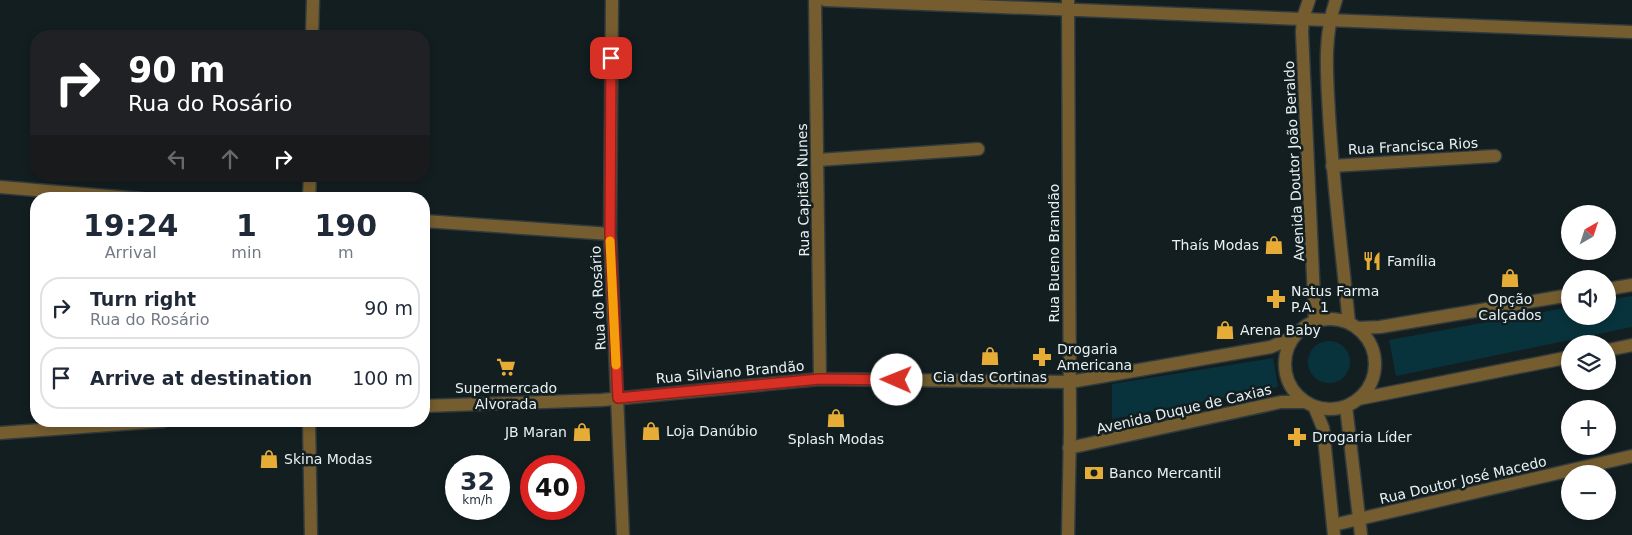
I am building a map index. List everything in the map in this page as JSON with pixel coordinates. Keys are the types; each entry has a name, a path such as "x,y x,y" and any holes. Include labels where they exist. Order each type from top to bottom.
{"street":[{"path":"312,30 313,0"},
{"name":"Rua do Rosário","path":"612,0 610,234 623,535"},
{"name":"Rua Capitão Nunes","path":"816,0 820,379"},
{"path":"824,0 1068,6 1329,20 1632,32"},
{"name":"Avenida Doutor João Beraldo","path":"1309,0 1303,18 1315,321"},
{"path":"1310,404 1330,409 1346,406 1358,399 1371,384 1375,364 1371,344 1354,326 1332,166 1327,71 1329,20 1336,0"},
{"name":"Rua Bueno Brandão","path":"1068,6 1070,382 1068,535"},
{"path":"818,160 978,149"},
{"name":"Rua Francisca Rios","path":"1332,166 1495,156"},
{"path":"0,187 59,192"},
{"path":"430,221 610,234"},
{"path":"1616,288 1632,285"},
{"path":"1070,382 1272,347 1293,337 1303,327 1315,321 1332,319 1354,326 1380,327 1561,297"},
{"path":"1293,337 1286,354 1285,372 1292,389 1310,404 1323,428 1333,530 1359,519"},
{"path":"1616,348 1632,345"},
{"path":"1358,399 1561,359"},
{"name":"Rua Silviano Brandão","path":"430,406 602,400 820,379 1070,382"},
{"name":"Avenida Duque de Caxias","path":"1069,448 1281,402 1310,404"},
{"path":"1346,406 1361,535"},
{"path":"0,433 82,427"},
{"path":"310,427 311,535"},
{"name":"Rua Doutor José Macedo","path":"1359,519 1632,456"}],"shaded area":[{"path":"1632,296 1632,327 1593,335 1561,335 1561,342 1396,376 1389,340 1561,309 1561,325 1616,325 1616,299"},
{"path":"1329,341 1344,347 1350,362 1344,377 1329,383 1314,377 1308,362 1314,347"},
{"path":"1273,358 1278,387 1112,419 1112,384"}],"slow traffic":[{"path":"610,241 616,365"}],"place":[{"name":"Thaís Modas","path":"1274,245"},
{"name":"Família","path":"1372,261"},
{"name":"Opção Calçados","path":"1510,278"},
{"name":"Natus Farma P.A. 1","path":"1276,299"},
{"name":"Arena Baby","path":"1225,330"},
{"name":"Cia das Cortinas","path":"990,356"},
{"name":"Drogaria Americana","path":"1042,357"},
{"name":"Supermercado Alvorada","path":"506,367"},
{"name":"Splash Modas","path":"836,418"},
{"name":"Loja Danúbio","path":"651,431"},
{"name":"JB Maran","path":"582,432"},
{"name":"Drogaria Líder","path":"1297,437"},
{"name":"Skina Modas","path":"269,459"},
{"name":"Banco Mercantil","path":"1094,473"}],"route":[{"path":"611,58 610,234 618,398 820,379 897,380"}]}
